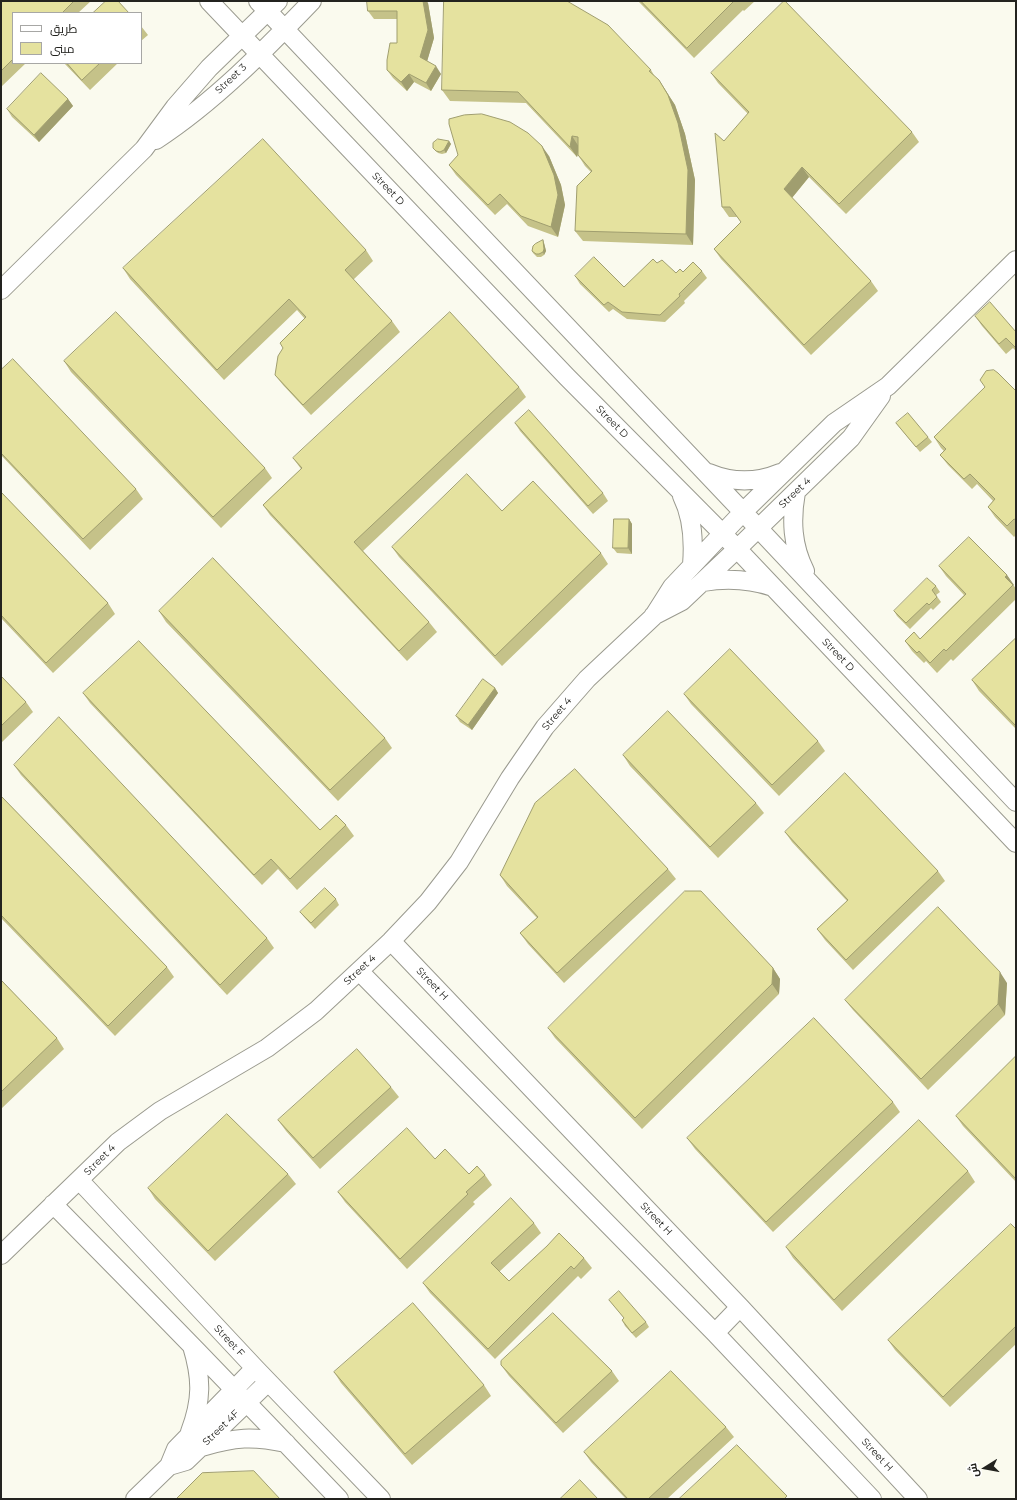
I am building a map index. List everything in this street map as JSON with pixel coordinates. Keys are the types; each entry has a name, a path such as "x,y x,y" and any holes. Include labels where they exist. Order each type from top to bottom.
{"street":[{"name":"Street D","path":"209,1 567,377 679,488 1016,843"},
{"name":"Street 3","path":"144,149 201,107 285,29 312,1"},
{"name":"Street 3","path":"1,290 144,149 192,87 242,36 268,4"},
{"path":"268,4 285,29 812,584 1016,802"},
{"name":"Street 4","path":"653,616 682,601 796,492 851,438 888,386 1016,260"},
{"name":"Street 4","path":"1,1255 53,1204 80,1181 118,1142 160,1111 267,1048 316,1011 391,941 428,902 459,862 510,778 545,727 587,679 653,616 672,587 692,564 834,423 888,386"},
{"path":"705,472 720,478 754,481 770,478 785,471"},
{"path":"679,488 690,518 694,549 692,564"},
{"path":"796,492 792,511 792,531 796,550 812,584"},
{"path":"703,582 731,579 759,582 773,587"},
{"name":"Street H","path":"391,941 740,1307 918,1499"},
{"path":"359,971 715,1333 872,1499"},
{"name":"Street F","path":"80,1181 268,1382 381,1499"},
{"path":"53,1204 191,1344 233,1390 339,1499"},
{"path":"715,1333 740,1307"},
{"path":"191,1344 198,1366 200,1390 194,1442 265,1438 286,1443"},
{"name":"Street 4F","path":"194,1442 233,1390 255,1368"},
{"name":"Street 4F","path":"135,1499 169,1466 176,1449 194,1442 246,1403 268,1382"}],"building":[{"path":"1,1 74,1 63,12 12,12 12,60 1,71"},
{"path":"106,1 118,1 128,12 94,12"},
{"path":"367,1 423,1 428,30 420,57 436,66 426,83 409,74 401,82 387,70 390,43 397,43 397,11 368,11"},
{"path":"444,1 567,1 608,25 651,70 649,71 659,80 668,95 678,123 688,170 686,234 575,231 577,186 592,171 578,155 578,137 572,136 570,147 518,92 442,90"},
{"path":"641,1 734,1 687,48"},
{"path":"784,1 912,132 839,204 802,167 784,189 871,281 804,345 714,249 741,222 730,207 722,207 715,133 724,141 749,112 711,73"},
{"path":"68,64 99,64 82,80"},
{"path":"41,73 68,99 34,135 7,109"},
{"path":"482,114 510,122 528,133 542,146 554,175 558,195 551,227 521,216 500,194 488,205 449,165 458,155 449,124 449,119 464,115"},
{"path":"263,139 366,250 345,270 392,321 303,405 275,375 278,356 283,348 280,343 306,317 289,299 217,370 123,268"},
{"path":"438,139 449,141 444,150 440,152 433,148 433,143"},
{"path":"543,240 543,252 536,254 532,251 533,246"},
{"path":"594,257 624,287 653,259 657,263 662,260 676,273 680,269 683,272 693,262 702,271 679,294 680,296 660,315 622,312 608,302 604,305 575,276"},
{"path":"990,302 1016,332 1016,348 1006,338 999,344 975,316"},
{"path":"116,312 265,468 213,517 64,361"},
{"path":"450,312 519,387 354,542 429,622 399,651 263,505 302,468 293,458"},
{"path":"13,359 136,489 83,539 1,453 1,370"},
{"path":"994,370 1016,391 1016,520 1014,519 1007,526 988,507 995,499 970,474 964,479 940,455 946,449 934,437 985,387 980,380 986,371"},
{"path":"529,410 603,493 588,506 515,423"},
{"path":"908,413 928,437 916,447 896,423"},
{"path":"467,474 502,511 533,481 601,553 495,656 392,547"},
{"path":"1,492 108,603 46,663 1,615"},
{"path":"614,519 629,519 628,548 613,548"},
{"path":"969,537 1007,575 1005,577 1013,585 946,651 944,649 930,663 919,651 917,653 905,641 914,632 920,639 966,594 939,566"},
{"path":"213,558 385,738 330,790 159,611"},
{"path":"927,578 936,586 932,590 937,597 929,605 927,603 906,623 894,611"},
{"path":"1016,638 1016,726 972,680"},
{"path":"139,641 320,830 336,815 346,825 290,879 271,859 254,875 83,693"},
{"path":"730,649 818,741 772,785 684,694"},
{"path":"1,676 26,702 1,726"},
{"path":"483,679 495,688 468,725 456,716"},
{"path":"668,711 756,803 710,847 623,755"},
{"path":"59,717 267,938 220,985 14,765"},
{"path":"575,769 668,869 557,973 520,933 538,917 500,875 535,803"},
{"path":"845,773 938,871 846,960 817,929 848,900 785,832"},
{"path":"1,796 167,967 108,1026 1,915"},
{"path":"325,888 336,899 311,923 300,912"},
{"path":"685,891 701,891 773,968 772,984 635,1118 548,1028"},
{"path":"938,907 1000,972 998,1004 921,1079 845,1000"},
{"path":"1,980 57,1038 1,1092"},
{"path":"814,1018 893,1102 766,1222 687,1138"},
{"path":"357,1049 391,1087 313,1158 278,1120"},
{"path":"1016,1056 1016,1179 956,1116"},
{"path":"227,1114 288,1174 208,1251 148,1188"},
{"path":"919,1120 968,1171 834,1300 786,1247"},
{"path":"407,1128 435,1159 445,1149 469,1174 477,1166 485,1175 466,1192 468,1194 400,1259 338,1192"},
{"path":"511,1198 534,1223 491,1263 509,1281 559,1233 584,1258 574,1269 571,1266 488,1349 423,1283"},
{"path":"1011,1224 1016,1229 1016,1326 943,1397 888,1340"},
{"path":"619,1291 646,1322 632,1333 622,1320 624,1318 609,1300"},
{"path":"413,1303 484,1385 405,1454 334,1372"},
{"path":"553,1313 612,1371 556,1423 501,1365 501,1361"},
{"path":"671,1371 726,1427 648,1499 628,1499 584,1452"},
{"path":"737,1445 787,1496 784,1499 679,1499"},
{"path":"254,1471 280,1499 176,1499 202,1473"},
{"path":"580,1480 598,1499 560,1499"}]}
